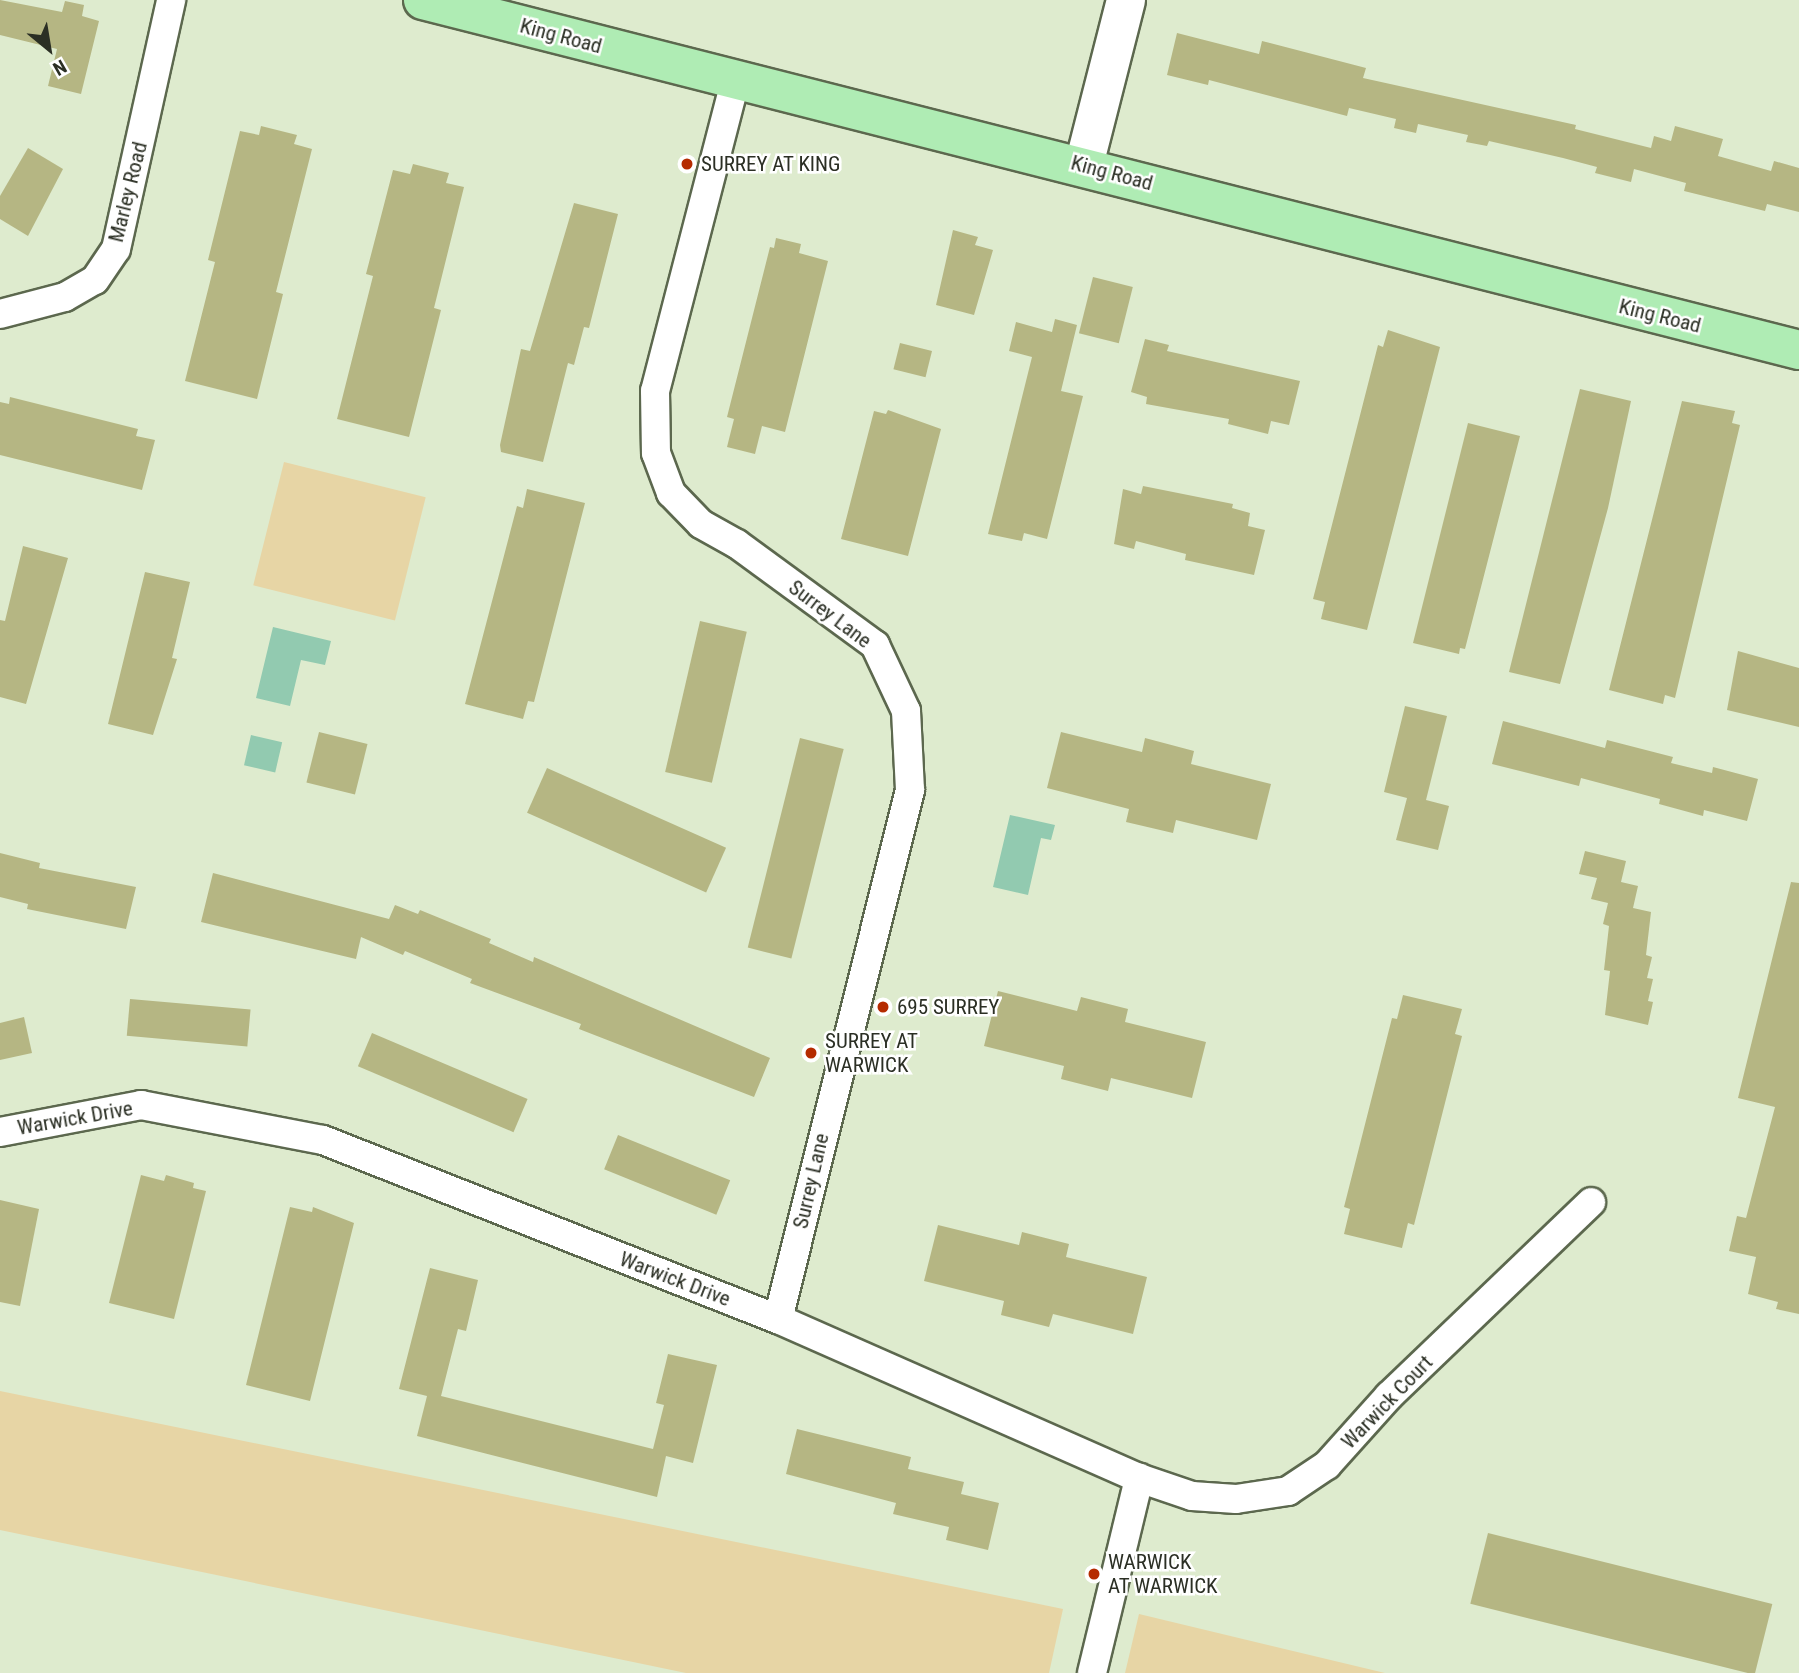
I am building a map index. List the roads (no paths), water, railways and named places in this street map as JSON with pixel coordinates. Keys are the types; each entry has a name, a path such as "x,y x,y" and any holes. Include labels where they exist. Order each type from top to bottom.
{"main road":[{"name":"King Road","path":"423,0 735,82 1084,165 1799,350"}],"street":[{"name":"Marley Road","path":"0,314 65,297 96,280 116,249 171,0"},
{"path":"1084,165 1126,0"},
{"name":"Surrey Lane","path":"735,82 655,391 656,453 671,493 701,524 737,544 875,645 906,711 910,790 778,1319"},
{"name":"Warwick Drive","path":"0,1132 141,1105 323,1140 778,1319 1139,1478"},
{"name":"Warwick Court","path":"1139,1478 1192,1496 1236,1499 1288,1491 1326,1465 1389,1396 1591,1202"},
{"path":"1092,1673 1139,1478"}],"place":[{"name":"SURREY AT KING","path":"687,164"},
{"name":"695 SURREY","path":"883,1007"},
{"name":"SURREY AT WARWICK","path":"811,1053"},
{"name":"WARWICK AT WARWICK","path":"1094,1574"}]}
